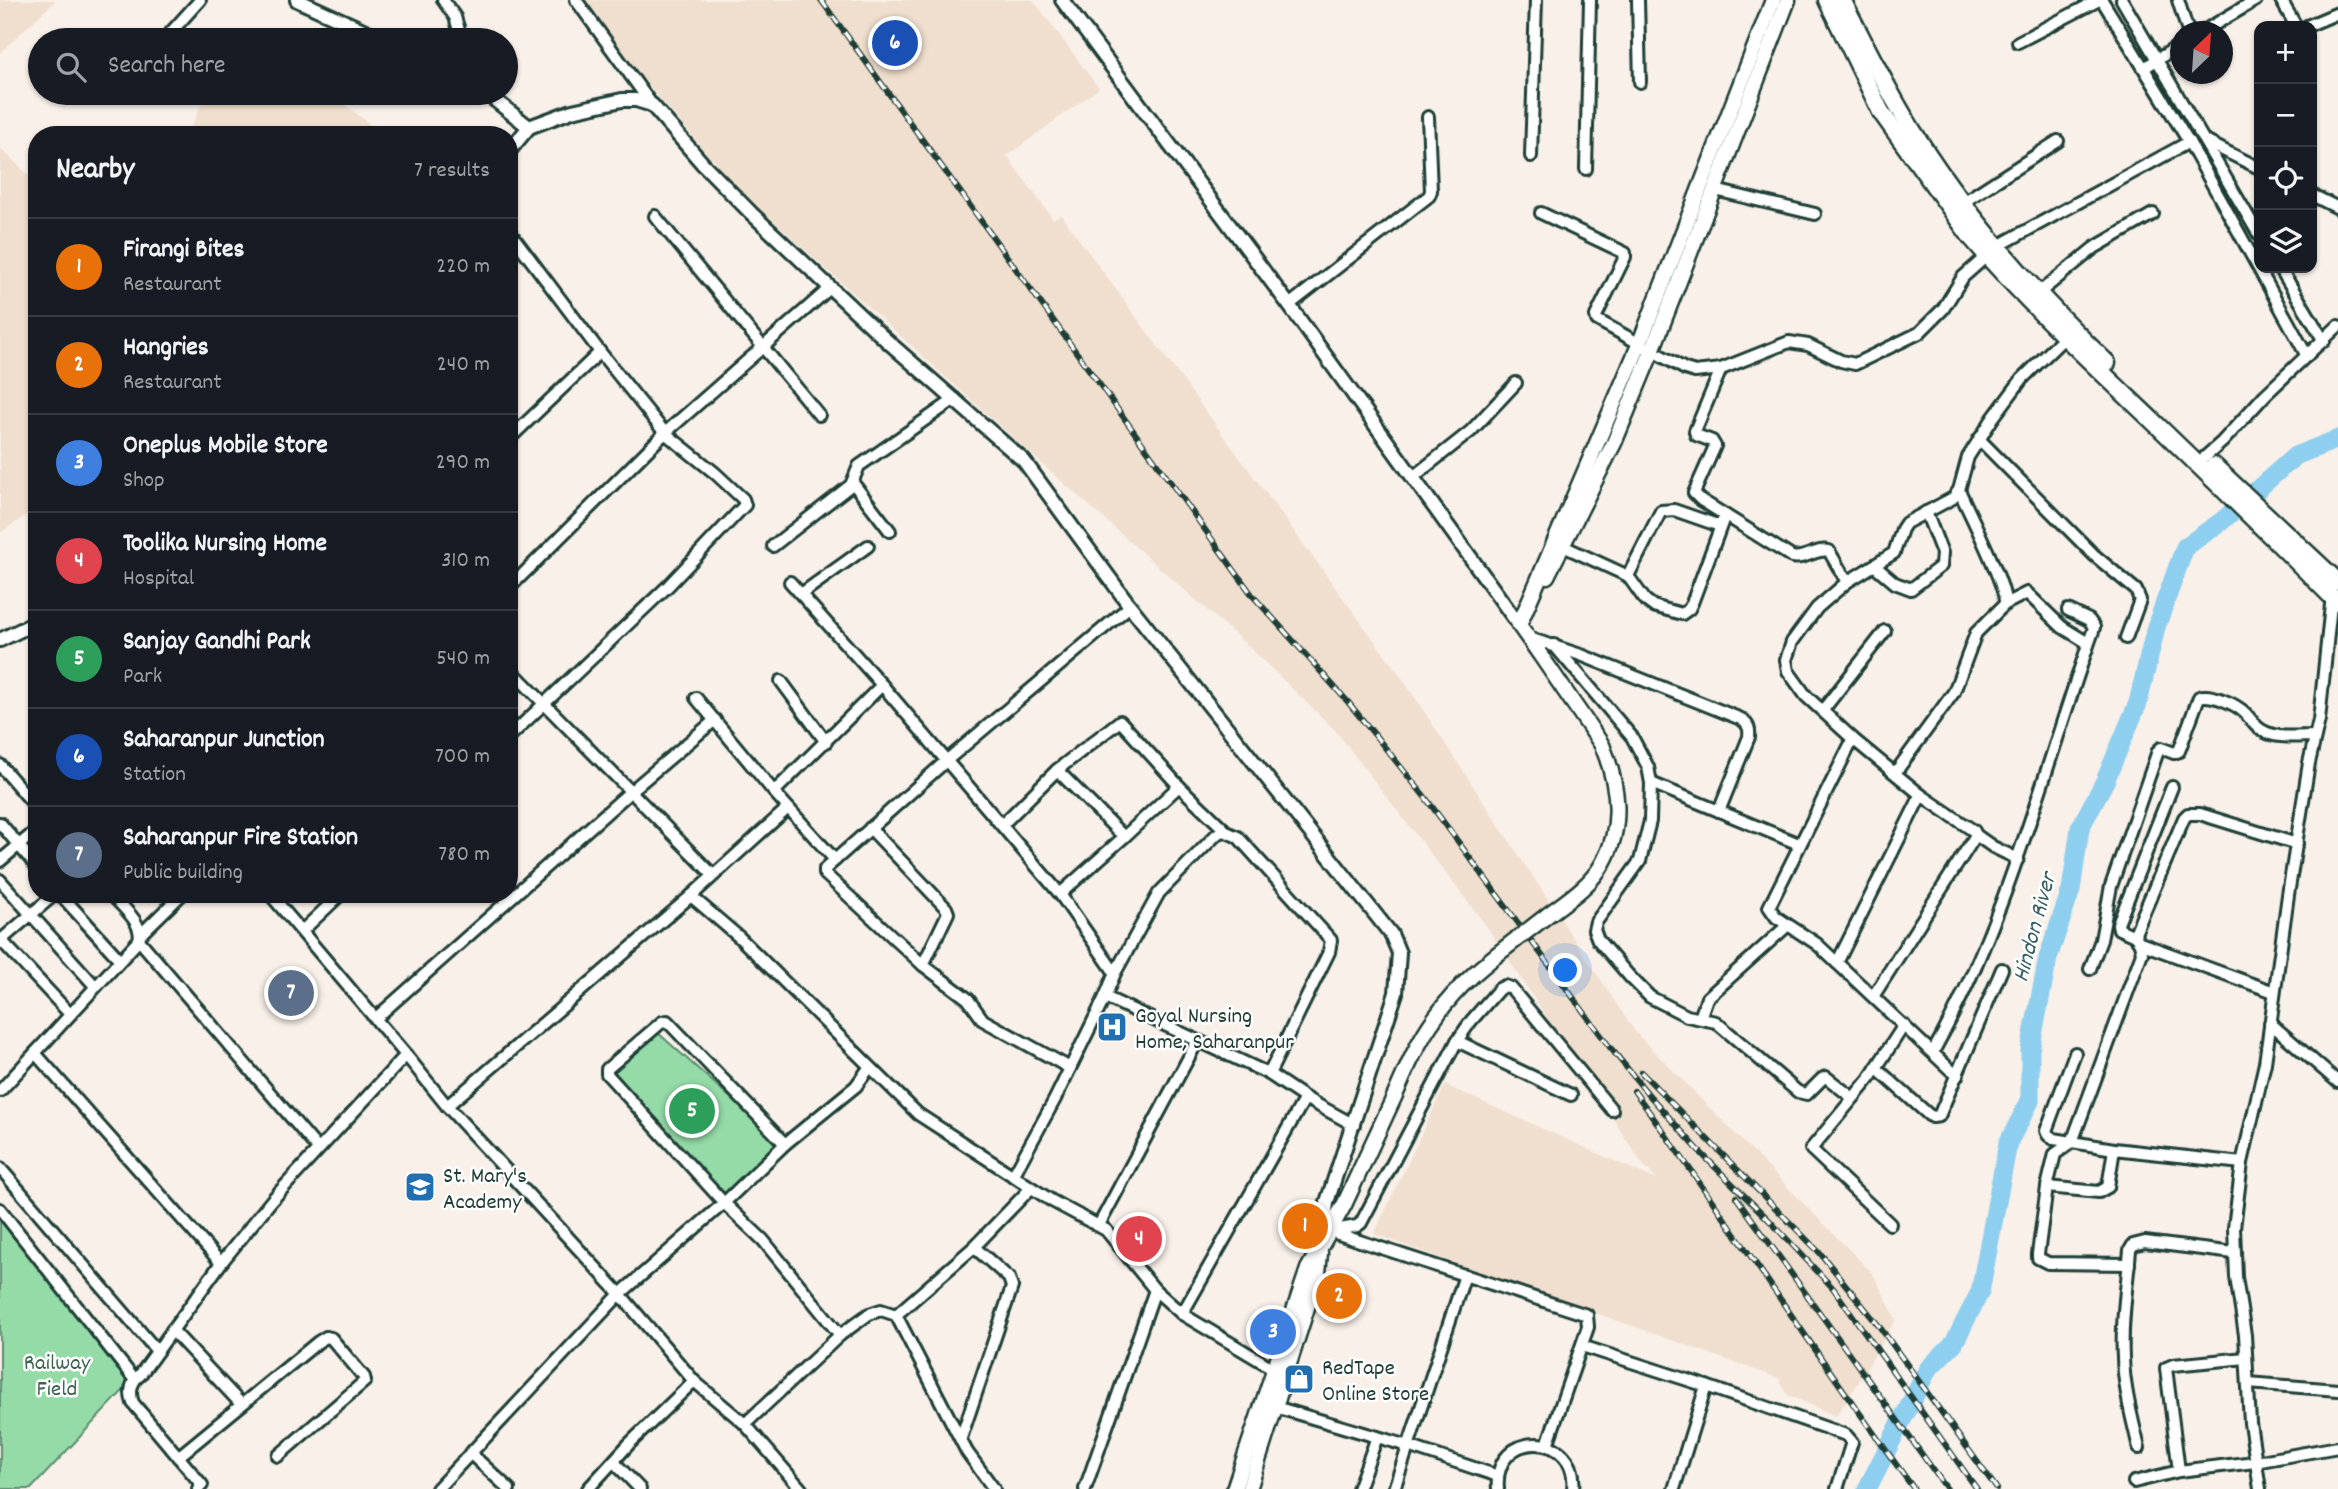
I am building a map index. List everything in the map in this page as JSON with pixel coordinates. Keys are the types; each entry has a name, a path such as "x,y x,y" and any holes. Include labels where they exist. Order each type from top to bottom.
{"main road":[{"path":"1535,591 1553,567 1614,443 1773,0"},
{"path":"1234,1489 1318,1273 1320,1251 1407,1069 1435,1017 1471,976 1580,890 1604,863 1617,811 1614,776 1597,737 1519,625 1548,554 1601,437 1646,348 1715,190 1787,0"},
{"path":"1827,0 1881,112 2064,338 2099,363"},
{"path":"1842,0 1915,135 1992,251 2040,292 2099,363 2336,590"},
{"path":"1249,1489 1275,1407 1280,1372"}],"street":[{"path":"175,28 200,0"},
{"path":"297,0 359,28"},
{"path":"443,0 455,17 458,28"},
{"path":"576,0 652,105 703,164 886,340 1024,461 1129,606 1391,934 1399,953 1396,993 1327,1202 1329,1231"},
{"path":"1531,156 1536,0"},
{"path":"1586,169 1590,0"},
{"path":"1638,0 1640,82"},
{"path":"2018,42 2101,0 2151,64 2204,141 2254,226"},
{"path":"2122,0 2189,142 2315,349"},
{"path":"2178,0 2185,21"},
{"path":"2221,21 2256,0"},
{"path":"2281,0 2293,21"},
{"path":"1063,1 1289,305 1519,625"},
{"path":"2317,22 2338,13"},
{"path":"2151,64 2170,52"},
{"path":"518,140 529,127 572,111 622,100 636,100 652,105"},
{"path":"501,105 529,127"},
{"path":"1289,305 1429,196 1428,117"},
{"path":"1962,203 2058,141"},
{"path":"2204,141 2254,166"},
{"path":"1541,213 1625,253 1596,318 1598,322 1695,372 1721,369 1789,342 1808,345 1849,363 1861,362 1909,340 1928,326 1944,309 1962,277 1992,251 2189,142"},
{"path":"1715,190 1815,214"},
{"path":"2317,198 2338,208"},
{"path":"2040,292 2094,248 2153,214"},
{"path":"655,216 820,415"},
{"path":"518,243 665,433 715,473 743,499 745,505 669,585 518,728"},
{"path":"2282,273 2315,349"},
{"path":"518,579 665,433 830,288"},
{"path":"2204,461 2265,395 2338,326"},
{"path":"2018,859 1976,835 1853,739 1806,696 1788,671 1786,660 1787,652 1797,634 1817,608 1847,582 1894,553 1906,523 1953,498 1959,490 1968,457 1979,439 2022,379 2064,338"},
{"path":"518,430 600,352"},
{"path":"1721,369 1695,431 1696,435 1715,446 1694,493 1792,557 1799,558 1821,550 1829,551 1847,582"},
{"path":"1413,477 1471,430 1516,383"},
{"path":"774,546 853,483 859,466 955,399"},
{"path":"1979,439 2094,555 2136,590 2140,600 2126,638"},
{"path":"853,483 890,531"},
{"path":"1959,490 2006,599 2004,604"},
{"path":"1628,576 1661,511 1674,510 1720,526"},
{"path":"1875,566 1900,587 1911,589 1941,566 1942,553 1926,512"},
{"path":"1563,546 1628,576 1645,600 1653,606 1682,614 1692,603 1725,515"},
{"path":"801,594 868,547"},
{"path":"790,582 882,685 1060,894 1115,973"},
{"path":"2260,1489 2250,1423 2234,1228 2242,1163 2265,1063 2297,844 2321,706 2336,590"},
{"path":"1895,772 1954,692 1976,633 2004,604 2027,593 2062,626 2088,643"},
{"path":"1070,1068 984,1020 968,999 923,965 825,874 825,869 946,761 1129,606"},
{"path":"1933,1052 1961,999 2018,859 2094,627 2092,623 2068,610"},
{"path":"0,640 28,626"},
{"path":"1823,710 1885,631"},
{"path":"1529,638 1554,645 1746,723 1750,729 1749,737 1718,811"},
{"path":"1554,645 1632,737 1648,767 1651,783 1650,821 1640,861 1602,914 1594,930 1598,940 1650,997 1680,1013 1716,1021 1803,1095 1824,1077 1853,1097"},
{"path":"518,677 713,875"},
{"path":"781,681 826,741"},
{"path":"774,792 882,685"},
{"path":"2090,969 2101,940 2111,886 2158,751 2161,748 2174,753 2179,751 2199,696 2208,695 2233,705 2247,715 2259,729 2272,735 2315,736"},
{"path":"696,698 835,860"},
{"path":"518,892 715,720"},
{"path":"1002,825 1057,770 1119,721 1179,786 1226,831 1238,837 1332,940 1269,1074"},
{"path":"1853,739 1769,907 1771,913 1817,944 1874,995 1957,1076"},
{"path":"0,765 4,778 28,800"},
{"path":"1057,770 1124,837"},
{"path":"1651,783 1799,844"},
{"path":"1060,894 1179,786"},
{"path":"2172,787 2118,924 2119,929 2137,939 2274,992"},
{"path":"1837,962 1921,794"},
{"path":"447,1106 789,808"},
{"path":"2129,1264 2048,1263 2038,1258 2047,1187 2055,1154 2072,1142 2142,953 2137,939 2184,818 2188,814 2200,814 2297,844"},
{"path":"0,823 28,856"},
{"path":"870,828 948,913 923,965"},
{"path":"1013,1176 1070,1068 1115,973 1159,893 1217,834 1226,831"},
{"path":"1874,995 1976,835"},
{"path":"0,861 28,838"},
{"path":"0,880 94,986"},
{"path":"691,896 739,937 918,1114 1031,1188 1100,1225 1155,1290 1182,1314 1280,1372"},
{"path":"45,903 0,940 69,1013"},
{"path":"65,903 119,960"},
{"path":"119,903 138,924 140,937 318,1149"},
{"path":"2,1083 35,1053 172,903"},
{"path":"278,903 447,1106 620,1294 694,1381 745,1424 802,1489"},
{"path":"302,931 332,903"},
{"path":"376,1018 505,903"},
{"path":"1700,1018 1707,998 1788,925"},
{"path":"1876,1068 1933,1118 1940,1114 2002,968"},
{"path":"1329,1231 1357,1226 1364,1218 1457,1041 1471,1021 1499,989 1505,986 1511,988 1612,1110"},
{"path":"1105,997 1269,1074 1354,1125"},
{"path":"785,1144 667,1021 662,1022 609,1067 607,1074 724,1203 763,1240 840,1335"},
{"path":"2270,1023 2338,1083"},
{"path":"1890,1224 1811,1150 1876,1068 1904,1025"},
{"path":"1457,1041 1571,1095"},
{"path":"1100,1225 1197,1042"},
{"path":"35,1053 221,1263"},
{"path":"2075,1053 2046,1131 2054,1139 2113,1149 2242,1163"},
{"path":"202,1488 133,1403 131,1393 134,1379 272,1200 406,1055"},
{"path":"437,1489 620,1294 724,1203 785,1144 856,1086 869,1068"},
{"path":"1182,1314 1305,1098"},
{"path":"2047,1187 2099,1192 2106,1190 2113,1149"},
{"path":"0,1168 157,1351"},
{"path":"896,1315 974,1247 1031,1188"},
{"path":"0,1209 134,1379"},
{"path":"1329,1231 1587,1315 1588,1327 1547,1445"},
{"path":"2138,1448 2122,1356 2130,1250 2137,1243 2234,1253"},
{"path":"961,1438 1012,1287 1010,1278 974,1247"},
{"path":"1394,1489 1465,1275"},
{"path":"1085,1489 1155,1290"},
{"path":"745,1424 840,1335 874,1311 881,1310 896,1315 967,1452 994,1489"},
{"path":"172,1331 241,1404"},
{"path":"178,1457 326,1337 332,1340 365,1380 278,1456"},
{"path":"1581,1346 1846,1435 1852,1441 1836,1489"},
{"path":"2179,1471 2166,1368 2173,1365 2246,1358"},
{"path":"587,1489 628,1444 694,1381"},
{"path":"2248,1383 2338,1390"},
{"path":"1674,1489 1706,1386"},
{"path":"1275,1407 1498,1476"},
{"path":"1358,1489 1377,1437"},
{"path":"1498,1489 1502,1463 1510,1453 1521,1446 1534,1443 1558,1450 1566,1458 1572,1469 1573,1489"},
{"path":"2134,1482 2179,1471 2255,1462 2338,1447"},
{"path":"470,1453 509,1489"},
{"path":"614,1462 640,1489"}],"shaded area":[{"path":"0,0 56,0 0,53"},
{"path":"585,0 1033,0 1099,88 1007,156 1053,219 1061,215 1402,678 1635,1032 1873,1274 1896,1319 1836,1416 1788,1395 1778,1378 1374,1234 1445,1085 1657,1180 1641,1162 1488,928 1335,730 1249,647 739,190 635,70"},
{"path":"201,105 346,105 372,126 191,126"},
{"path":"0,148 28,174 28,514 0,533"}],"green space":[{"path":"656,1031 784,1146 723,1210 609,1075"},
{"name":"Railway Field","path":"0,1209 134,1379 31,1489 0,1489"}],"waterway":[{"name":"Hindon River","path":"1867,1489 1928,1369 1954,1343 1980,1292 2008,1143 2030,1101 2030,1050 2048,958 2071,890 2080,828 2105,781 2138,703 2156,627 2185,547 2222,521 2295,456 2338,439"}],"railway":[{"path":"821,0 1253,596 1348,702 1425,797 1609,1046 1648,1094 1703,1155 1833,1288 1977,1489"},
{"path":"1641,1072 1820,1253 1879,1326 1997,1489"},
{"path":"1634,1091 1914,1489"},
{"path":"1736,1197 1947,1489"}],"place":[{"name":"Saharanpur Junction","path":"895,43"},
{"name":"Saharanpur Fire Station","path":"291,993"},
{"name":"Goyal Nursing Home, Saharanpur","path":"1112,1027"},
{"name":"Sanjay Gandhi Park","path":"692,1111"},
{"name":"St. Mary's Academy","path":"420,1187"},
{"name":"Firangi Bites","path":"1305,1226"},
{"name":"Toolika Nursing Home","path":"1139,1239"},
{"name":"Hangries","path":"1339,1296"},
{"name":"Oneplus Mobile Store","path":"1273,1332"},
{"name":"RedTape Online Store","path":"1299,1379"}]}
